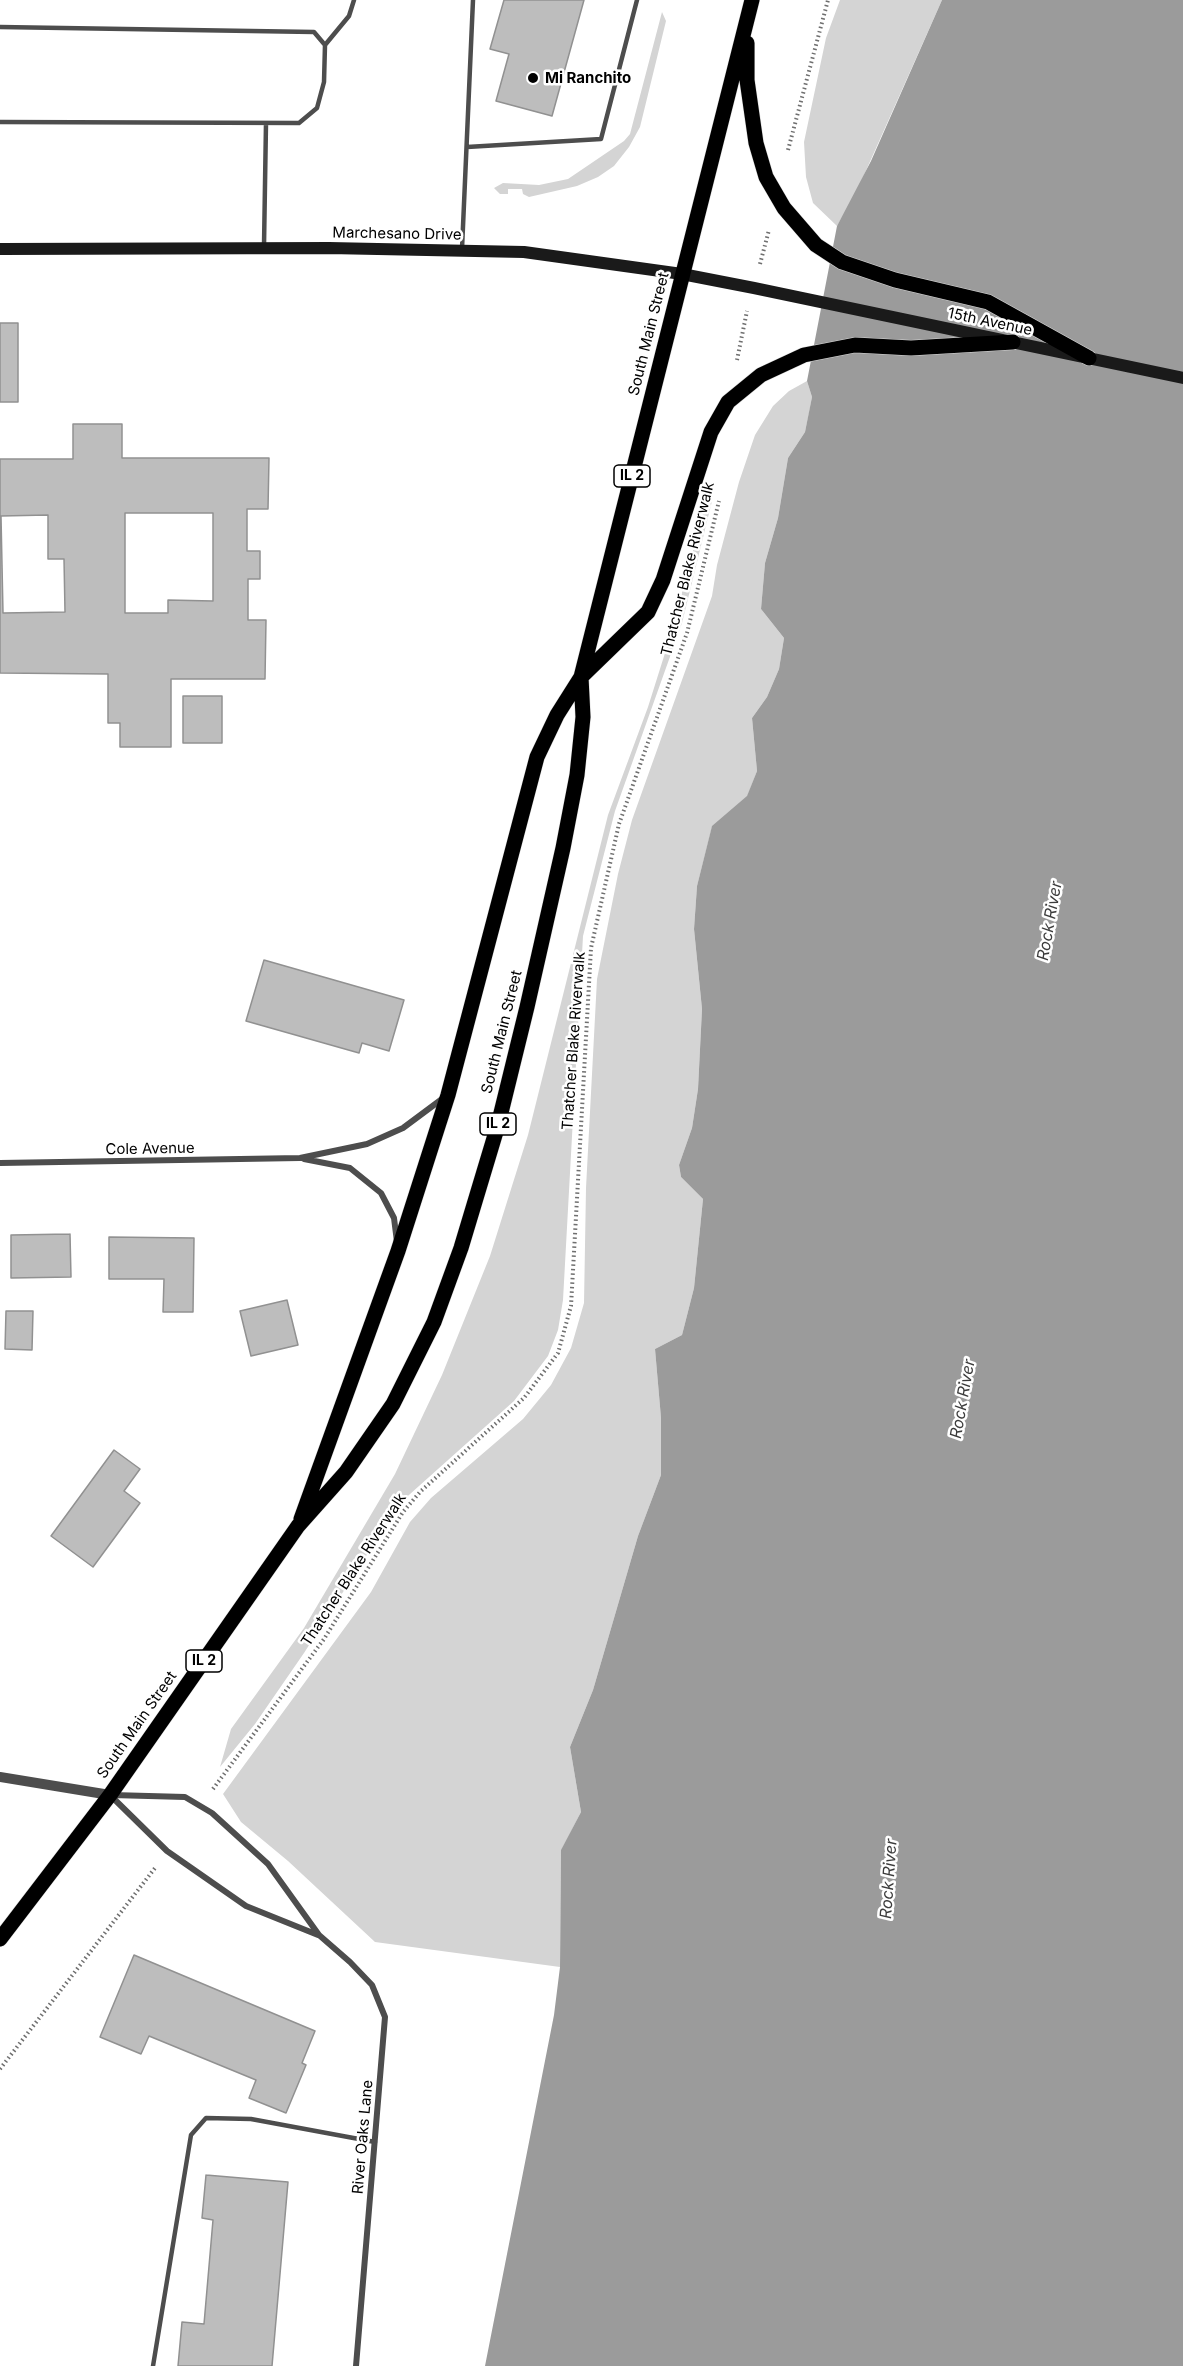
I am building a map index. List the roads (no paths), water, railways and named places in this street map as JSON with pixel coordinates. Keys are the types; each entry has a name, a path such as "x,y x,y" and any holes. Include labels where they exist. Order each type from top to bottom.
{"main road":[{"name":"South Main Street","path":"298,1526 398,1251 448,1095 537,757 557,715 581,677 752,0"},
{"path":"747,20 747,80 756,143 766,177 777,196 816,245 842,262 895,280 988,302 1089,358"},
{"name":"Marchesano Drive","path":"0,249 264,248 524,252 682,274 790,295"},
{"name":"15th Avenue","path":"790,295 1183,378"},
{"path":"581,677 648,612 663,580 711,432 733,397 774,367 804,355 855,345 911,348 1013,342"},
{"name":"South Main Street","path":"0,1939 110,1795 298,1526 346,1472 393,1404 434,1322 461,1248 498,1125 564,848 584,717 581,677"}],"street":[{"name":"Cole Avenue","path":"0,1163 300,1158 367,1144 403,1128 448,1095"},
{"name":"Cole Avenue","path":"300,1158 350,1168 381,1193 394,1218 398,1251"},
{"path":"0,1777 110,1795"},
{"name":"River Oaks Lane","path":"110,1795 185,1797 201,1806 268,1864 319,1935 372,1985 385,2017 356,2366"},
{"name":"River Oaks Lane","path":"110,1795 167,1851 246,1906 319,1935"}],"lane":[{"path":"0,122 299,123 317,108 324,82 325,45 349,16 354,0"},
{"path":"462,251 473,0"},
{"path":"467,147 601,139 637,0"},
{"path":"0,27 314,32 325,45"},
{"path":"264,248 266,123"},
{"path":"153,2366 191,2135 207,2118 251,2119 375,2142"}],"water":[{"name":"Rock River","path":"942,0 1183,0 1183,2366 485,2366 554,2015 560,1967 561,1850 581,1812 570,1747 593,1690 638,1536 661,1475 661,1418 655,1349 682,1335 694,1288 703,1199 681,1177 679,1165 692,1128 698,1089 702,1009 694,929 697,886 712,826 747,796 757,771 752,718 767,697 779,669 784,638 761,609 765,563 778,518 788,458 805,432 812,397 807,381 837,226 871,161"}],"place":[{"name":"Mi Ranchito","path":"533,78"}]}
